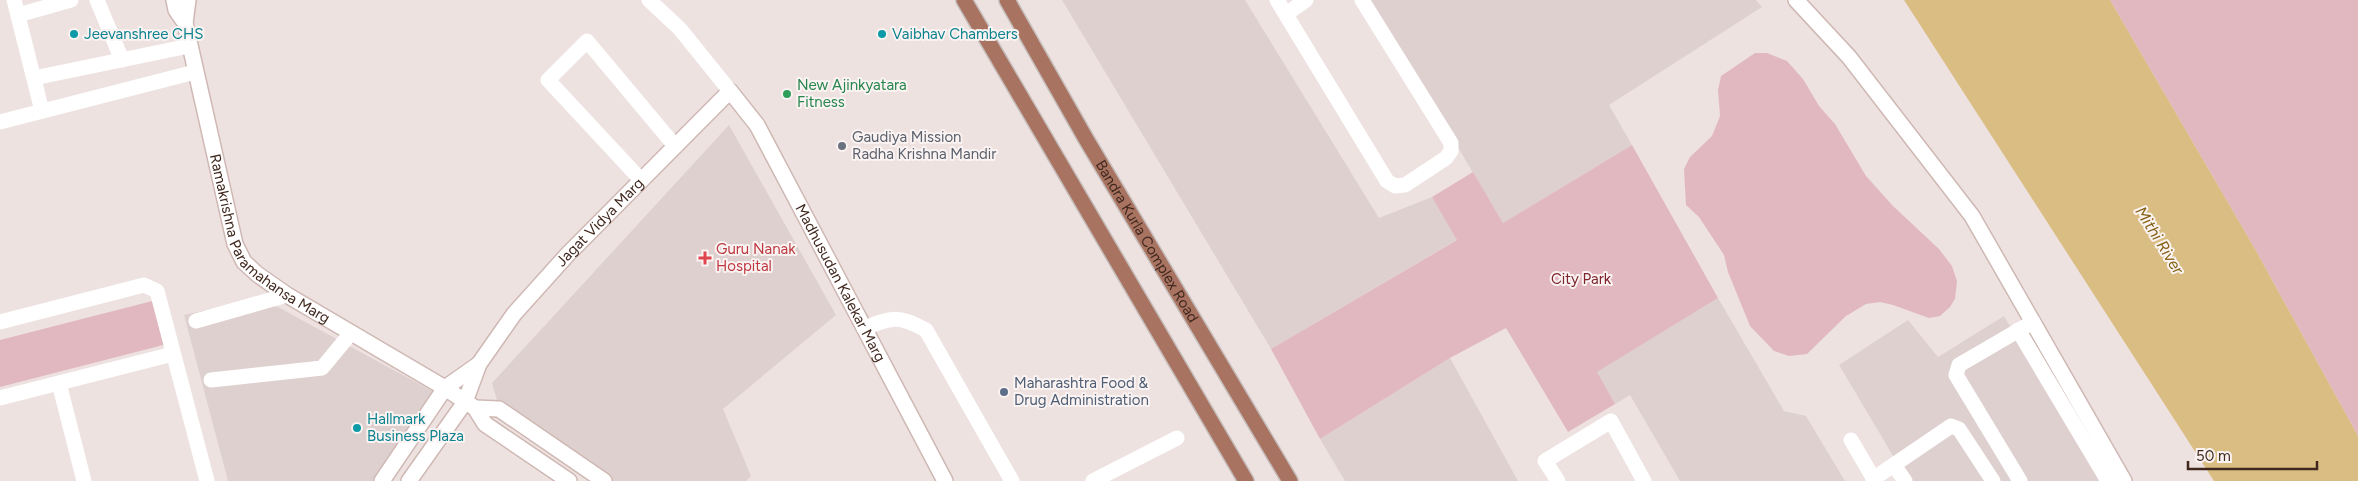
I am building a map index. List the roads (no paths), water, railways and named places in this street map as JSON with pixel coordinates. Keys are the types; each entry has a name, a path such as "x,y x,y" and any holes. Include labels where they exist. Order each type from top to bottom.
{"main road":[{"path":"964,0 1246,481"},
{"name":"Bandra Kurla Complex Road","path":"1007,0 1086,139 1290,481"}],"street":[{"path":"42,111 16,7 71,0"},
{"path":"97,0 122,60"},
{"name":"Ramakrishna Paramahansa Marg","path":"174,0 176,10 185,23 235,244 244,262 257,274 287,295 445,388 470,405"},
{"path":"185,23 188,0"},
{"name":"Madhusudan Kalekar Marg","path":"648,0 680,29 758,126 945,481"},
{"path":"1277,0 1387,181 1395,186 1405,185 1446,158 1451,151 1451,144 1362,0"},
{"path":"1286,14 1306,0"},
{"path":"1796,0 1849,57 1972,216 2033,322 2116,480"},
{"path":"641,180 548,80 586,41 675,146"},
{"path":"34,78 189,46"},
{"path":"0,122 195,72"},
{"name":"Jagat Vidya Marg","path":"479,364 514,314 641,180 730,91"},
{"path":"0,322 144,285 158,291 173,354 208,481"},
{"path":"196,322 287,295"},
{"path":"864,328 887,319 908,320 926,330 1012,481"},
{"path":"2020,481 1956,376 1956,372 1959,365 2033,322"},
{"path":"2018,330 2116,480"},
{"path":"211,380 322,368 351,333"},
{"path":"0,398 173,354"},
{"path":"382,481 445,388 479,364"},
{"path":"409,481 470,405 479,364"},
{"path":"59,383 84,481"},
{"path":"470,405 499,410 603,481"},
{"path":"470,405 485,424 569,481"},
{"path":"1558,481 1545,461 1611,420 1644,481"},
{"path":"1851,440 1874,480 1951,426 1956,427 1993,481"},
{"path":"1093,481 1177,438"},
{"path":"1894,465 1905,481"}],"water":[{"name":"Mithi River","path":"1904,0 2110,0 2255,249 2358,436 2358,481 2214,481"}],"place":[{"name":"Jeevanshree CHS","path":"74,34"},
{"name":"Vaibhav Chambers","path":"882,34"},
{"name":"New Ajinkyatara Fitness","path":"787,94"},
{"name":"Gaudiya Mission Radha Krishna Mandir","path":"842,146"},
{"name":"Guru Nanak Hospital","path":"705,258"},
{"name":"Maharashtra Food & Drug Administration","path":"1004,392"},
{"name":"Hallmark Business Plaza","path":"357,428"}],"park label":[{"name":"City Park","path":"1581,279"}]}
